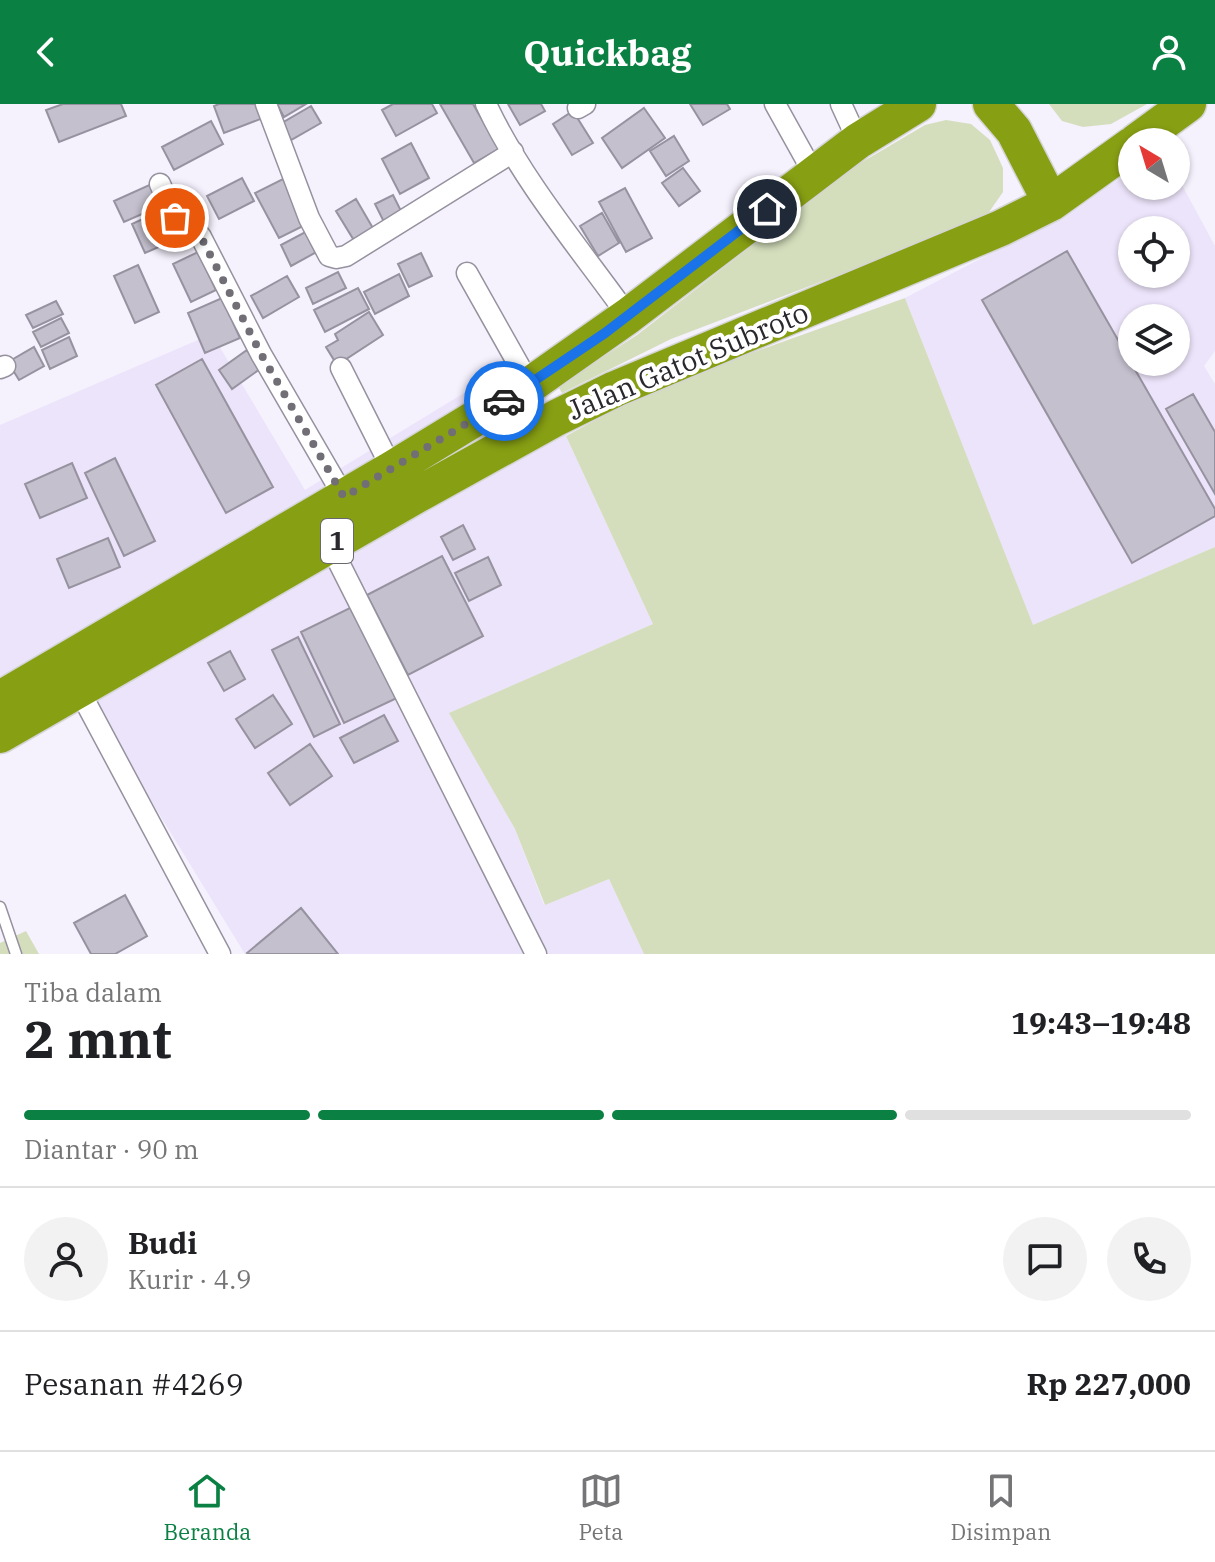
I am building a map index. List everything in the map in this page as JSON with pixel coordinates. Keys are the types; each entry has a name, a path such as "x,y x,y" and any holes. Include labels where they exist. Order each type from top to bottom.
{"highway":[{"name":"Jalan Gatot Subroto","path":"0,699 530,385 628,316 858,141 918,104"},
{"path":"991,104 1014,131 1051,203"},
{"name":"Jalan Gatot Subroto","path":"1155,128 1188,104"},
{"name":"Jalan Gatot Subroto","path":"0,735 542,426 615,389 1001,228 1051,203 1118,155"}],"street":[{"path":"266,104 309,218 329,256 336,258 346,256 513,152"},
{"path":"486,104 534,185 628,316"},
{"path":"775,104 814,174"},
{"path":"841,104 858,141"},
{"path":"160,184 181,232 198,233 201,237 261,354 344,497"},
{"path":"467,273 530,385"},
{"path":"341,368 392,469"},
{"path":"330,545 536,954"},
{"path":"79,690 220,954"}],"lane":[{"path":"0,907 16,954"}],"shaded area":[{"path":"1118,180 1118,200 1190,200 1215,246 1215,351 1204,366 1215,384 1215,547 1033,626 905,298 1051,222"},
{"path":"212,334 305,490 523,357 566,436 653,624 450,713 515,829 544,905 609,879 644,954 245,954 90,701 0,708 0,425"}],"green space":[{"path":"1049,104 1147,104 1111,124 1083,127 1062,121"},
{"path":"946,120 971,124 990,140 1003,168 1003,192 987,215 954,231 671,339 562,393 558,386 637,335 852,168 925,125"},
{"path":"905,298 1033,625 1215,547 1215,954 644,954 609,879 545,905 515,829 449,713 653,624 566,436 659,386"},
{"path":"26,931 39,954 0,954 0,943"}],"building":[{"path":"63,104 121,104 126,116 59,142 46,110"},
{"path":"257,104 263,118 224,133 214,106"},
{"path":"277,104 306,104 284,117"},
{"path":"393,104 432,104 437,113 396,136 382,110"},
{"path":"440,104 473,104 499,149 474,163"},
{"path":"508,104 541,104 545,111 520,125"},
{"path":"690,104 727,104 730,109 703,125"},
{"path":"311,106 321,123 291,140 282,123"},
{"path":"644,108 665,138 622,168 602,138"},
{"path":"573,111 593,143 572,155 553,124"},
{"path":"211,121 223,144 174,170 162,147"},
{"path":"674,136 689,161 666,176 650,151"},
{"path":"411,143 429,178 400,194 382,159"},
{"path":"683,168 700,191 679,206 662,183"},
{"path":"242,178 254,201 219,219 207,196"},
{"path":"283,179 307,224 279,238 255,193"},
{"path":"156,182 165,204 124,222 114,201"},
{"path":"625,188 652,238 626,252 599,202"},
{"path":"393,195 403,215 385,224 375,204"},
{"path":"356,199 374,230 355,242 336,211"},
{"path":"162,210 175,240 145,253 132,224"},
{"path":"602,213 619,243 598,256 580,226"},
{"path":"311,229 322,249 291,266 281,245"},
{"path":"1067,251 1118,340 1118,376 1139,376 1215,509 1215,516 1132,563 982,300"},
{"path":"198,252 216,290 191,302 173,264"},
{"path":"421,253 432,276 409,287 398,264"},
{"path":"138,265 159,312 135,323 114,276"},
{"path":"338,272 346,288 313,304 306,288"},
{"path":"399,274 409,296 375,314 364,292"},
{"path":"287,276 299,297 263,318 251,296"},
{"path":"358,288 369,309 325,332 314,310"},
{"path":"222,298 240,338 205,353 188,313"},
{"path":"56,301 63,314 33,328 26,315"},
{"path":"369,312 383,335 337,365 326,347 338,340 335,334"},
{"path":"61,318 69,333 41,347 33,332"},
{"path":"69,337 77,356 50,369 42,350"},
{"path":"34,347 44,366 19,380 8,362"},
{"path":"247,350 260,369 232,389 219,370"},
{"path":"202,359 273,487 226,513 156,385"},
{"path":"1193,394 1215,432 1215,494 1166,409"},
{"path":"115,458 155,541 124,556 85,473"},
{"path":"72,463 87,498 40,518 25,484"},
{"path":"463,525 475,549 453,560 441,537"},
{"path":"108,538 120,567 69,588 57,559"},
{"path":"442,556 483,636 408,675 367,595"},
{"path":"488,557 501,585 469,601 455,573"},
{"path":"356,605 399,697 344,723 301,632"},
{"path":"298,637 340,724 314,737 272,650"},
{"path":"230,651 245,679 224,691 208,663"},
{"path":"273,695 292,724 255,748 236,719"},
{"path":"384,715 398,741 354,763 340,738"},
{"path":"310,744 332,776 290,805 268,773"},
{"path":"125,895 147,936 115,954 91,954 74,923"},
{"path":"301,908 338,954 247,953"}],"way so far":[{"path":"175,218 183,234 198,233 201,237 261,354 344,497 504,401"}],"route":[{"path":"504,401 582,350 767,209"}]}
